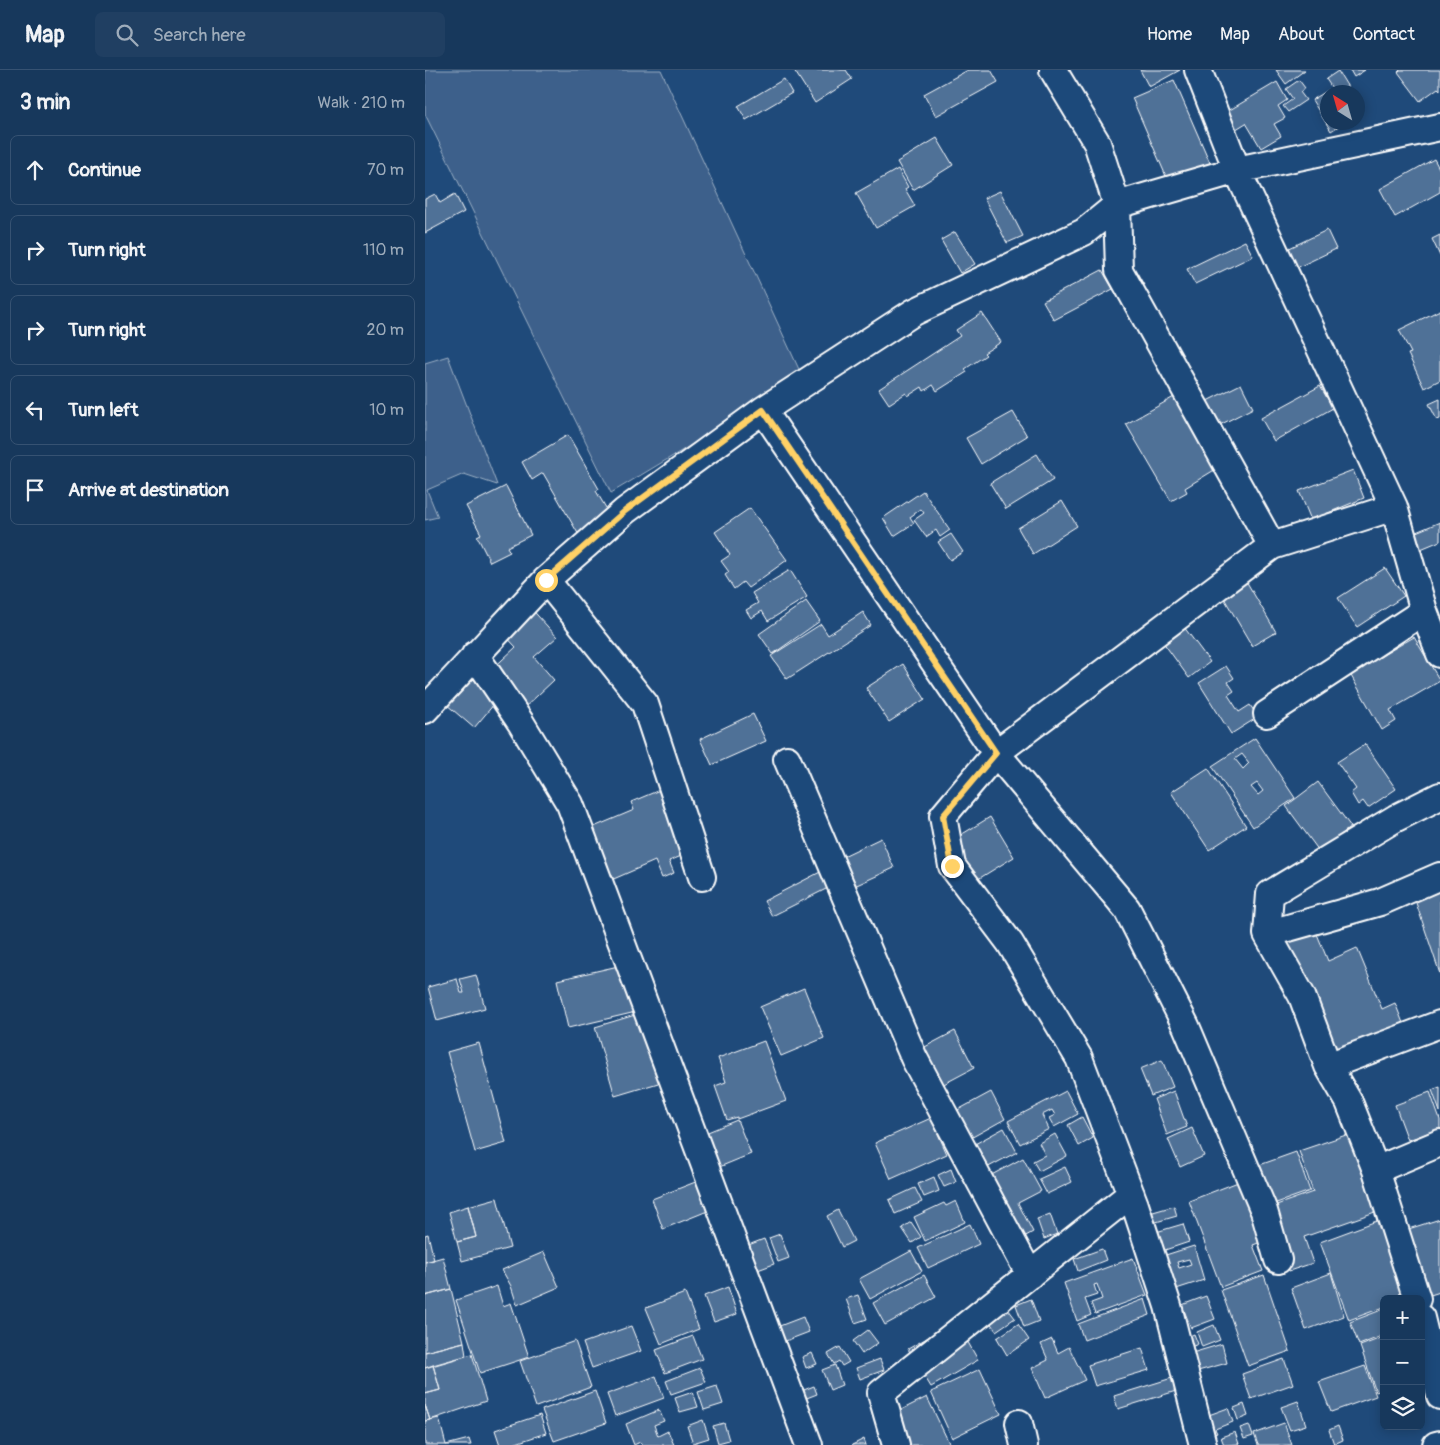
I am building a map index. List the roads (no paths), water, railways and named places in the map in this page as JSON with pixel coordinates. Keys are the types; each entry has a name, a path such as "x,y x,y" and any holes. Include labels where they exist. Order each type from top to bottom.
{"street":[{"path":"1053,70 1097,143 1117,205 1119,270 1272,546"},
{"path":"1198,70 1237,170 1394,507 1424,611 1440,654"},
{"path":"425,710 546,580 625,511 763,410 914,312 1084,232 1117,205 1237,170 1440,127"},
{"path":"763,410 996,753 1127,909 1186,1026 1264,1211 1278,1260"},
{"path":"1203,1445 1168,1306 1131,1194 1079,1058 1010,942 952,866 943,816 996,753 1272,546 1394,507"},
{"path":"546,580 645,704 702,877"},
{"path":"1267,714 1424,611"},
{"path":"475,655 521,722 570,804 809,1445"},
{"path":"787,759 914,1058 1030,1275"},
{"path":"1416,1295 1376,1170 1349,1102 1328,1066 1302,996 1267,934 1270,894 1396,818 1440,796"},
{"path":"1267,934 1380,902 1440,876"},
{"path":"1328,1066 1440,1024"},
{"path":"1376,1170 1440,1143"},
{"path":"896,1445 881,1393 1131,1194"},
{"path":"1425,1334 1440,1396"},
{"path":"1436,1445 1440,1444"}]}
